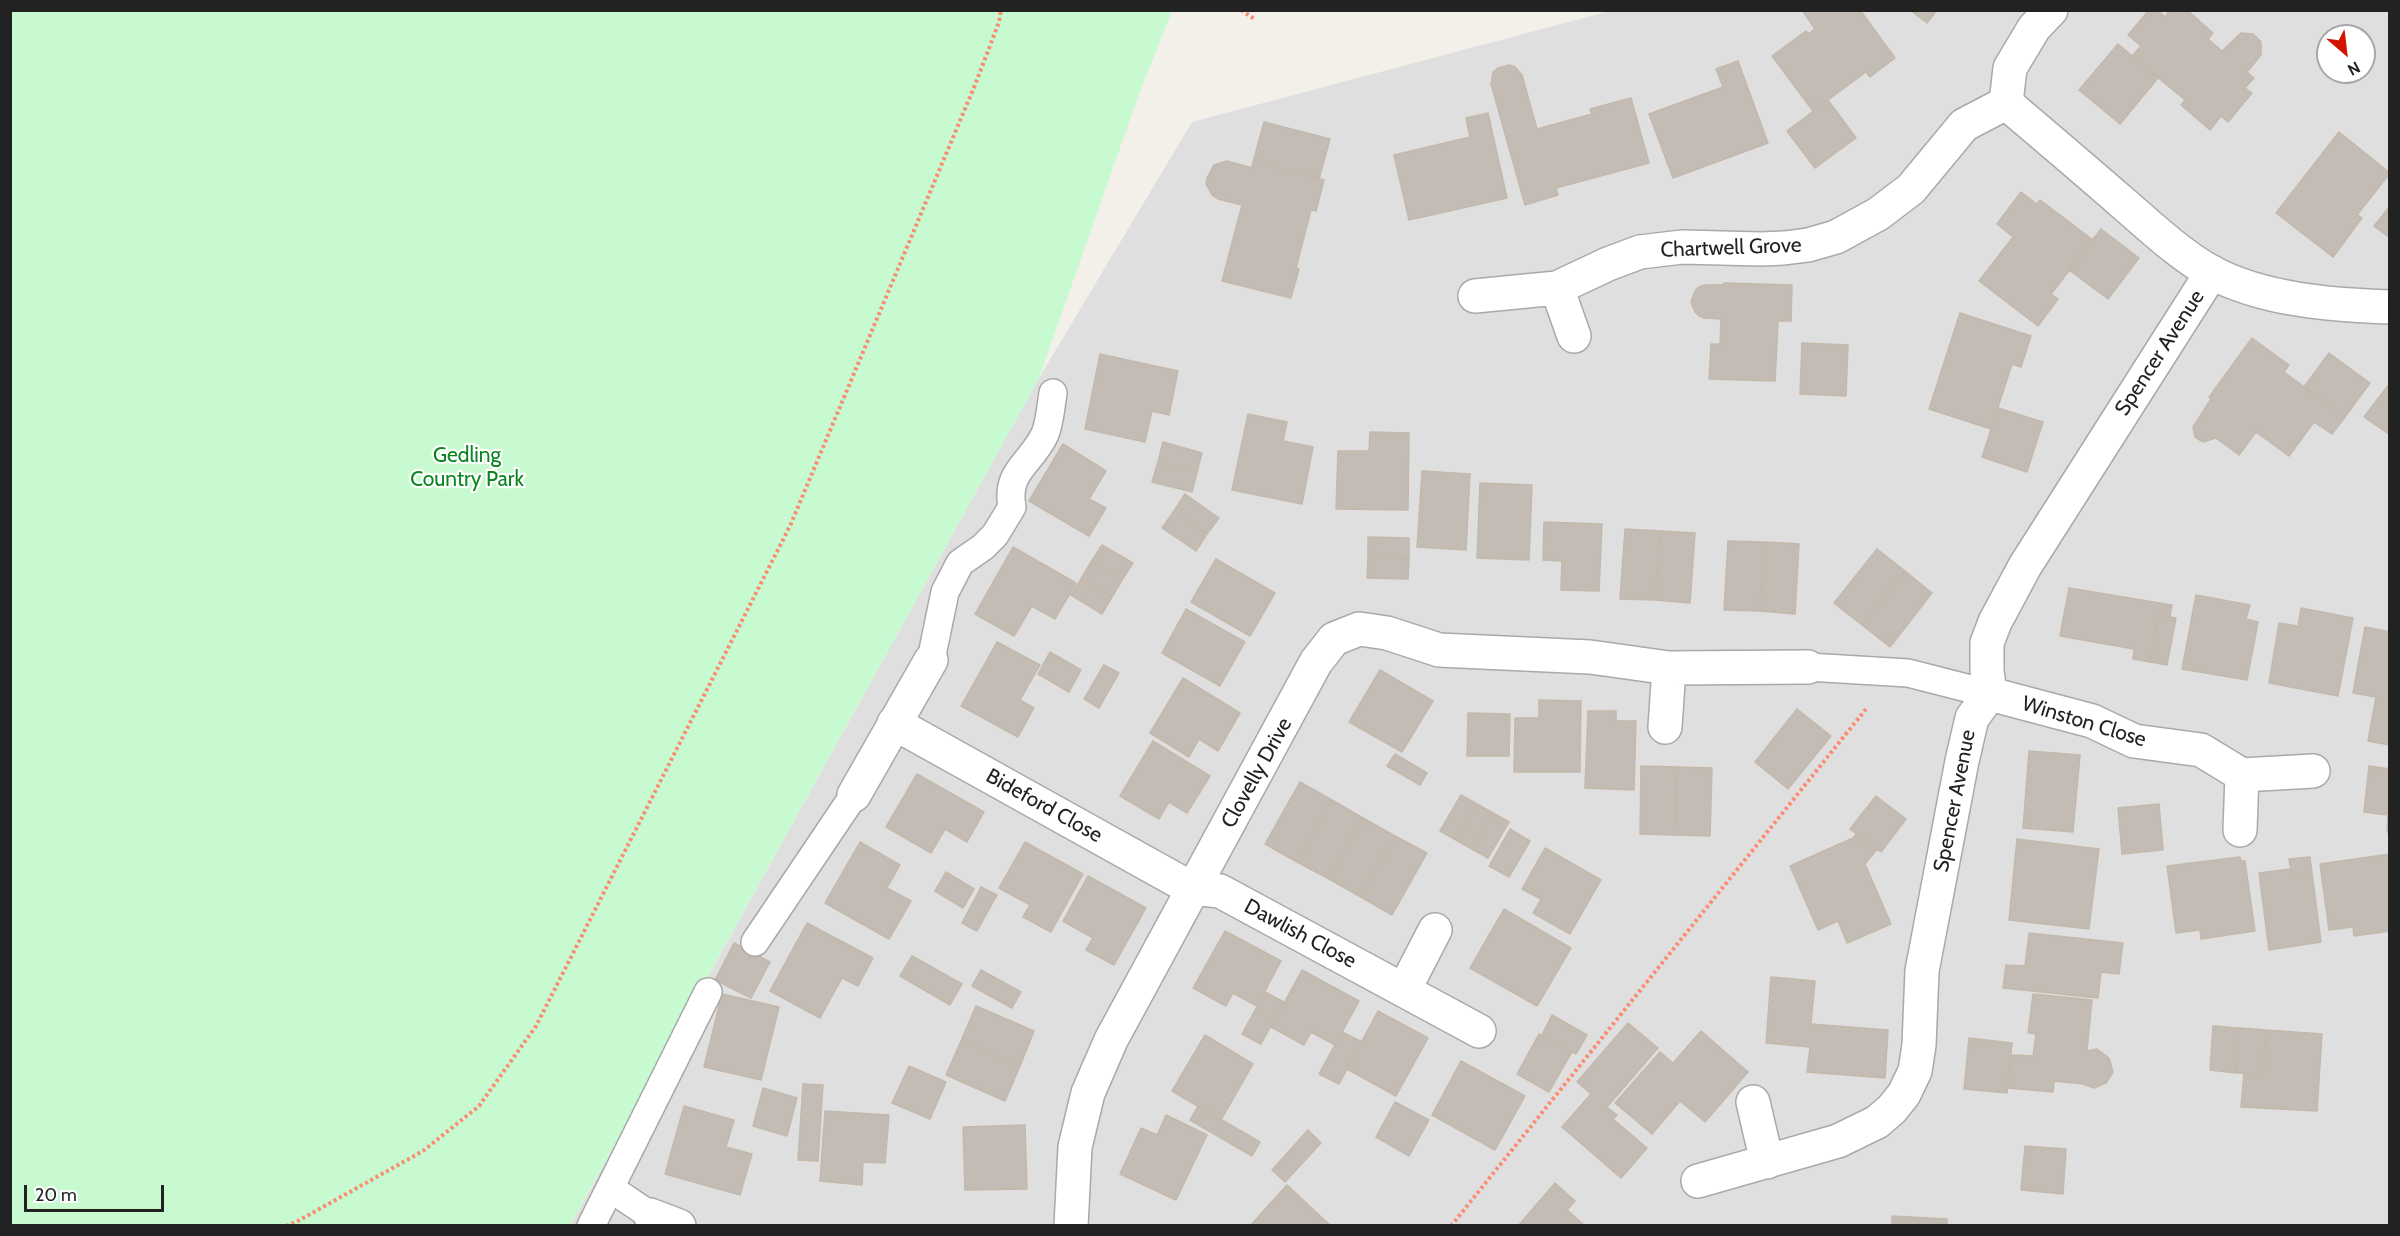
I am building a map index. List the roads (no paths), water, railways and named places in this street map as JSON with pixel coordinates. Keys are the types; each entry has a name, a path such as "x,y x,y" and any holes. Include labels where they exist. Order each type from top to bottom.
{"street":[{"path":"2051,10 2034,28 2010,68 2006,102 2168,242 2212,272 2295,299 2329,304 2390,306"},
{"name":"Chartwell Grove","path":"1475,296 1557,288 1640,252 1682,247 1784,248 1809,245 1836,237 1878,214 1911,189 1964,125 2006,102"},
{"name":"Spencer Avenue","path":"1698,1181 1838,1141 1868,1127 1892,1109 1904,1094 1915,1071 1919,1045 1922,971 1962,761 1972,718 1990,694 1987,643 2025,566 2212,272"},
{"path":"1557,288 1574,336"},
{"name":"Clovelly Drive","path":"1071,1226 1075,1147 1088,1093 1111,1040 1316,662 1334,639 1359,629 1387,633 1439,651 1590,657 1669,668 1808,667"},
{"path":"854,795 931,660"},
{"path":"1665,727 1669,668"},
{"name":"Winston Close","path":"1990,694 2092,721 2134,741 2201,750 2242,775"},
{"name":"Bideford Close","path":"894,723 1193,888"},
{"path":"2240,830 2242,775 2313,771"},
{"name":"Dawlish Close","path":"1193,888 1220,891 1479,1031"},
{"path":"1404,990 1435,930"},
{"path":"1753,1102 1767,1162"}],"lane":[{"path":"931,660 945,592 960,563 983,547 995,535 1012,507 1009,493 1014,477 1045,434 1053,393"},
{"path":"1808,667 1908,673 1990,694"},
{"path":"754,942 854,795"},
{"path":"591,1226 708,992"},
{"path":"610,1188 665,1220"}],"park label":[{"name":"Gedling Country Park","path":"467,468"}]}
